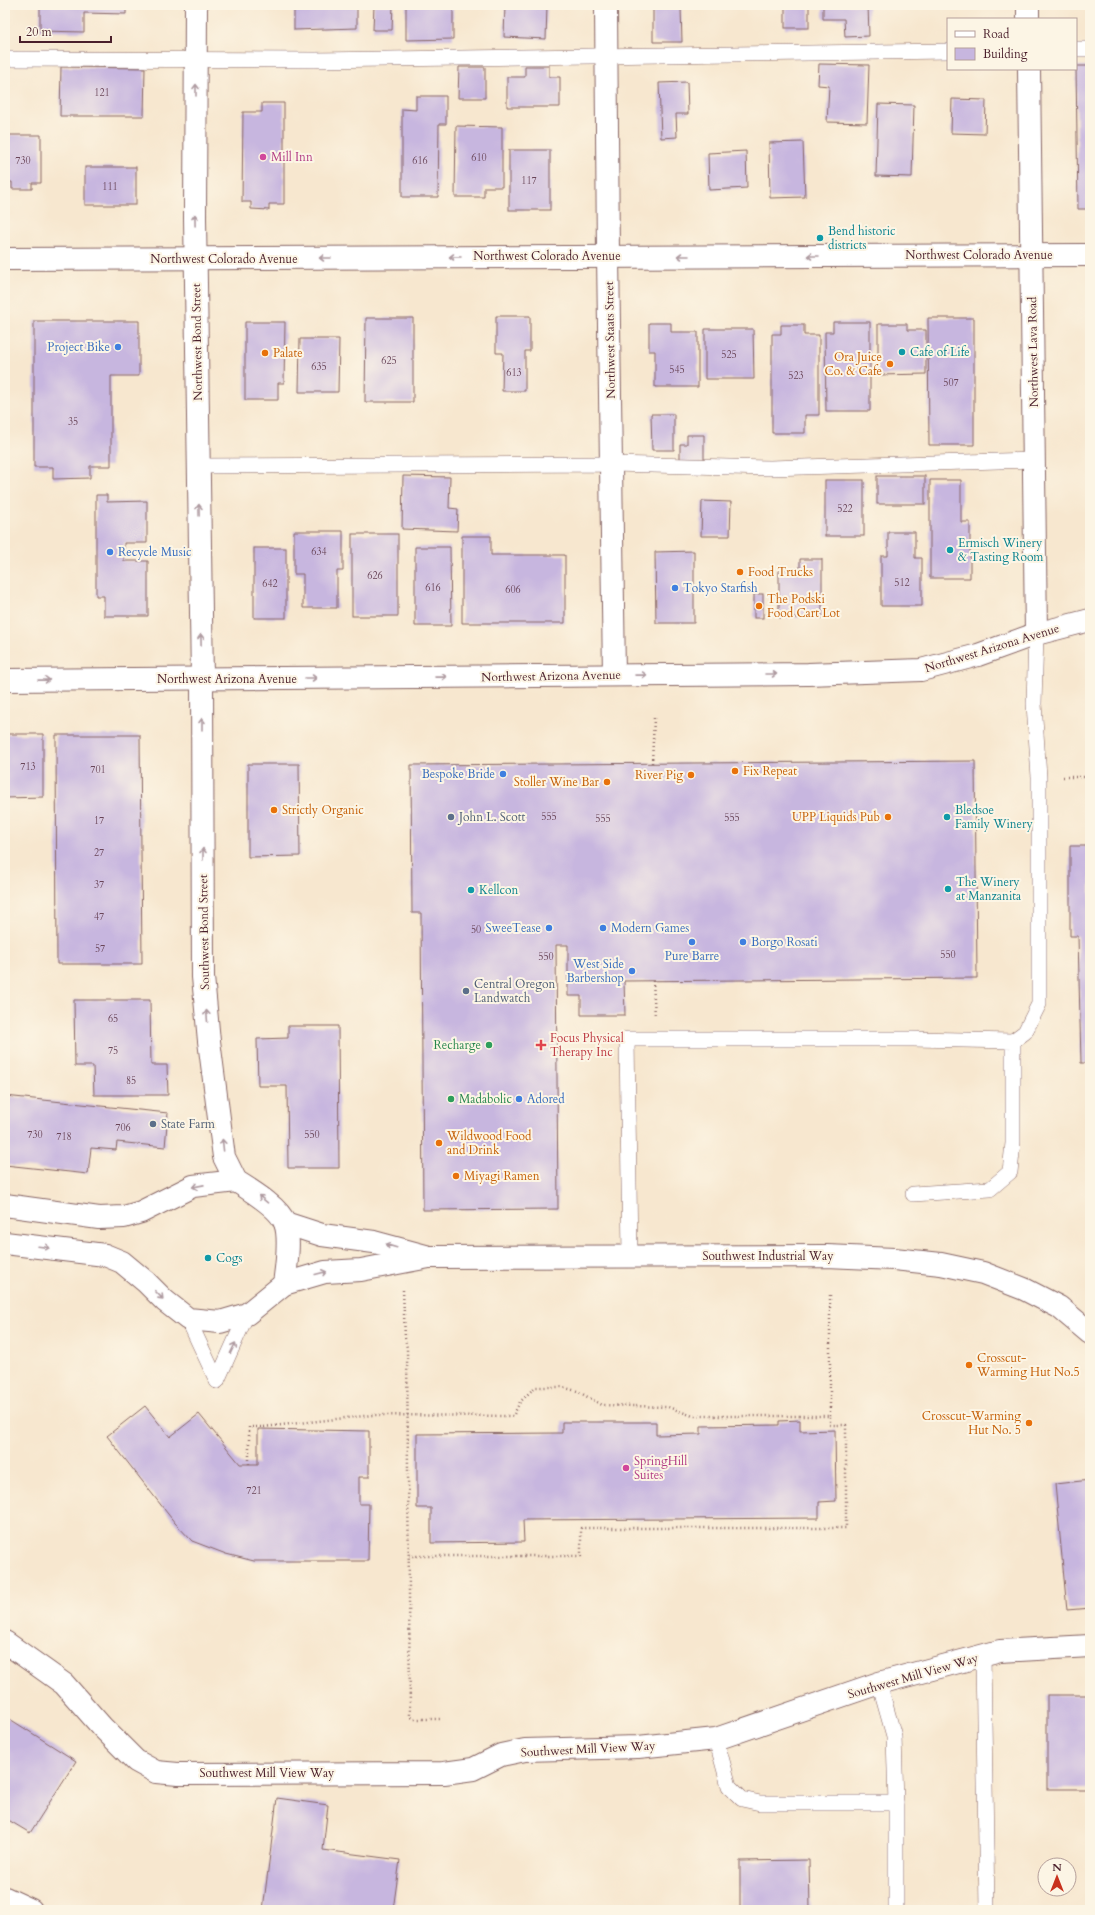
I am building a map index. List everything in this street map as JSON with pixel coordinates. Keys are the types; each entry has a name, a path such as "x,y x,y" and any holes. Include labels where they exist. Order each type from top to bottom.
{"street":[{"name":"Northwest Bond Street","path":"196,5 196,259 202,679"},
{"name":"Northwest Staats Street","path":"606,5 614,675"},
{"path":"1028,5 1028,18"},
{"name":"Northwest Lava Road","path":"1029,70 1036,634"},
{"name":"Northwest Colorado Avenue","path":"5,259 1090,255"},
{"name":"Northwest Arizona Avenue","path":"5,680 808,674 921,670 978,655 1036,634 1090,620"},
{"name":"Southwest Bond Street","path":"202,679 204,977 209,1041 224,1157 236,1181"},
{"path":"5,1205 99,1218 124,1217 141,1212 193,1186 236,1181 276,1210 285,1223 288,1254 284,1284"},
{"name":"Southwest Industrial Way","path":"285,1223 322,1235 374,1242 429,1257"},
{"path":"5,1243 105,1255 117,1259 188,1318"},
{"name":"Southwest Industrial Way","path":"188,1318 220,1322 247,1314 284,1284 325,1272 361,1270 429,1257 827,1256 894,1259 941,1264 983,1273 1024,1289 1059,1307 1090,1333"},
{"name":"Southwest Mill View Way","path":"5,1642 64,1684 102,1727 136,1761 156,1772 178,1774 444,1773 473,1769 501,1755 526,1750 638,1747 716,1739 879,1683 983,1656 1000,1652 1090,1646"},
{"path":"5,1898 31,1910"}],"lane":[{"path":"1077,49 1090,49"},
{"path":"5,59 315,60 947,51"},
{"path":"198,466 612,464 770,468 1034,460"},
{"path":"630,1256 627,1039 1013,1041 1025,1032 1039,1004 1039,777 1034,704 1036,634"},
{"path":"912,1194 990,1189 1010,1172 1013,1143 1013,1041"},
{"path":"188,1318 217,1381 247,1314"},
{"path":"983,1656 987,1910"},
{"path":"879,1683 894,1736 896,1802 896,1910"},
{"path":"716,1739 729,1786 742,1799 760,1803 896,1802"}],"path":[{"path":"652,763 654,718"},
{"path":"653,980 656,1038"},
{"path":"403,1290 404,1338 407,1348 410,1716 414,1719 441,1719"},
{"path":"409,1556 581,1556 581,1528 846,1528 846,1425 830,1425 830,1292"},
{"path":"249,1464 249,1427 263,1428 373,1415 513,1416 520,1402 535,1387 577,1390 602,1405 668,1407 693,1416 830,1416"}],"building":[{"path":"40,5 126,5 126,14 84,13 84,32 40,31"},
{"path":"294,5 357,5 357,28 294,30"},
{"path":"374,5 393,5 392,30 373,30"},
{"path":"406,5 453,5 453,39 406,40"},
{"path":"505,5 547,5 546,39 504,37"},
{"path":"785,5 809,5 809,28 785,28"},
{"path":"823,5 868,5 869,36 845,37 844,19 823,19"},
{"path":"681,8 682,42 653,42 653,9"},
{"path":"819,64 869,65 867,123 827,122 829,86 818,85"},
{"path":"525,66 549,66 549,77 560,77 560,107 507,107 507,77 525,77"},
{"path":"1077,66 1090,66 1090,209 1078,209 1076,70"},
{"path":"61,67 145,68 144,116 60,116"},
{"path":"459,67 485,67 485,98 458,98"},
{"path":"687,82 688,114 676,114 677,137 661,138 659,83"},
{"path":"416,96 446,96 446,124 439,124 438,197 402,197 402,109 416,110"},
{"path":"952,99 986,100 985,134 951,133"},
{"name":"Mill Inn","path":"262,103 284,103 284,204 269,204 269,210 251,209 251,202 242,202 243,112 262,112"},
{"path":"878,104 914,105 912,177 876,176"},
{"path":"456,126 502,127 502,187 484,187 484,197 455,197"},
{"path":"5,135 41,135 41,183 32,183 32,189 12,189 12,182 5,182"},
{"path":"803,142 805,197 770,198 769,143"},
{"path":"509,150 550,150 550,210 509,210"},
{"path":"746,151 747,188 709,190 708,153"},
{"path":"85,167 136,167 136,205 85,205"},
{"path":"496,316 530,316 530,351 525,351 525,391 502,391 503,353 496,353"},
{"path":"366,318 413,318 413,402 365,402"},
{"path":"928,318 974,318 974,445 929,445"},
{"path":"34,321 139,321 139,376 111,376 111,466 90,466 90,478 53,479 53,467 34,467"},
{"name":"Palate","path":"245,322 285,322 284,383 278,383 278,400 245,400"},
{"path":"833,322 870,322 870,411 826,411 825,332 833,332"},
{"path":"649,323 671,323 671,332 698,332 698,387 655,387 655,351 649,351"},
{"name":"Cafe of Life","path":"878,324 907,324 907,330 926,330 926,374 878,375"},
{"path":"781,325 804,325 804,335 819,335 819,415 805,415 805,433 772,433 772,334 781,334"},
{"path":"705,329 753,329 754,379 705,379"},
{"path":"300,339 339,339 338,392 299,392"},
{"path":"651,414 674,414 674,450 652,450"},
{"path":"687,435 704,435 704,463 680,463 680,444 687,444"},
{"path":"403,476 450,477 449,508 458,509 457,531 402,529"},
{"path":"877,476 925,476 925,504 877,504"},
{"path":"825,480 864,480 864,536 825,536"},
{"name":"Ermisch Winery & Tasting Room","path":"930,480 961,480 961,522 970,522 970,578 930,578"},
{"name":"Recycle Music","path":"96,495 107,495 107,502 147,501 147,543 124,543 124,561 148,561 148,616 104,616 104,596 96,596"},
{"path":"702,501 731,502 730,536 701,536"},
{"path":"294,531 343,531 343,571 337,571 337,608 303,608 303,574 294,574"},
{"path":"888,532 915,532 915,558 922,558 922,606 881,606 881,556 888,556"},
{"path":"352,534 398,534 398,616 352,616"},
{"path":"462,536 491,536 491,555 565,555 565,623 462,623"},
{"path":"415,547 450,547 451,626 415,626"},
{"path":"254,548 286,548 286,618 254,618"},
{"name":"Tokyo Starfish","path":"694,551 694,623 656,623 655,552"},
{"path":"800,559 822,559 822,618 779,618 779,569 800,569"},
{"name":"The Podski Food Cart Lot","path":"754,594 763,594 763,618 754,618"},
{"path":"5,734 43,734 43,797 5,798"},
{"path":"56,735 140,735 142,964 57,964"},
{"path":"975,761 977,978 624,981 625,1015 581,1015 581,996 568,996 568,945 556,945 558,1209 423,1210 421,913 412,913 411,765"},
{"name":"Strictly Organic","path":"248,764 299,764 300,856 248,857"},
{"path":"1070,846 1090,846 1090,1063 1081,1063 1078,936 1070,936"},
{"path":"74,1000 150,1000 151,1065 167,1065 168,1095 94,1095 93,1066 75,1066"},
{"path":"288,1026 338,1026 339,1168 288,1168 287,1086 258,1086 257,1039 288,1038"},
{"path":"5,1096 168,1113 165,1147 117,1142 116,1150 91,1148 88,1174 5,1165"},
{"path":"145,1406 170,1437 199,1414 240,1464 258,1464 258,1429 369,1431 369,1477 359,1477 359,1504 369,1504 368,1561 254,1561 226,1554 192,1541 175,1523 107,1436"},
{"name":"SpringHill Suites","path":"800,1420 800,1431 835,1430 836,1501 819,1502 819,1518 523,1520 524,1542 431,1543 431,1508 417,1508 417,1434 562,1433 562,1422 656,1422 656,1435 701,1434 701,1426 779,1425 779,1421"},
{"path":"1090,1480 1090,1608 1067,1610 1055,1484"},
{"path":"1047,1695 1090,1695 1090,1789 1047,1789"},
{"path":"5,1716 76,1761 30,1833 5,1818"},
{"path":"277,1798 328,1805 323,1850 400,1860 393,1910 263,1910"},
{"path":"809,1860 810,1910 740,1910 740,1861"}],"place":[{"name":"Mill Inn","path":"263,157"},
{"name":"Bend historic districts","path":"820,238"},
{"name":"Project Bike","path":"118,347"},
{"name":"Cafe of Life","path":"902,352"},
{"name":"Palate","path":"265,353"},
{"name":"Ora Juice Co. & Cafe","path":"890,364"},
{"name":"Ermisch Winery & Tasting Room","path":"950,550"},
{"name":"Recycle Music","path":"110,552"},
{"name":"Food Trucks","path":"740,572"},
{"name":"Tokyo Starfish","path":"675,588"},
{"name":"The Podski Food Cart Lot","path":"759,606"},
{"name":"Fix Repeat","path":"735,771"},
{"name":"Bespoke Bride","path":"503,774"},
{"name":"River Pig","path":"691,775"},
{"name":"Stoller Wine Bar","path":"607,782"},
{"name":"Strictly Organic","path":"274,810"},
{"name":"John L. Scott","path":"451,817"},
{"name":"UPP Liquids Pub","path":"888,817"},
{"name":"Bledsoe Family Winery","path":"947,817"},
{"name":"The Winery at Manzanita","path":"948,889"},
{"name":"Kellcon","path":"471,890"},
{"name":"SweeTease","path":"549,928"},
{"name":"Modern Games","path":"603,928"},
{"name":"Pure Barre","path":"692,942"},
{"name":"Borgo Rosati","path":"743,942"},
{"name":"West Side Barbershop","path":"632,971"},
{"name":"Central Oregon Landwatch","path":"466,991"},
{"name":"Recharge","path":"489,1045"},
{"name":"Focus Physical Therapy Inc","path":"541,1045"},
{"name":"Madabolic","path":"451,1099"},
{"name":"Adored","path":"519,1099"},
{"name":"State Farm","path":"153,1124"},
{"name":"Wildwood Food and Drink","path":"439,1143"},
{"name":"Miyagi Ramen","path":"456,1176"},
{"name":"Cogs","path":"208,1258"},
{"name":"Crosscut- Warming Hut No.5","path":"969,1365"},
{"name":"Crosscut-Warming Hut No. 5","path":"1029,1423"},
{"name":"SpringHill Suites","path":"626,1468"}]}
